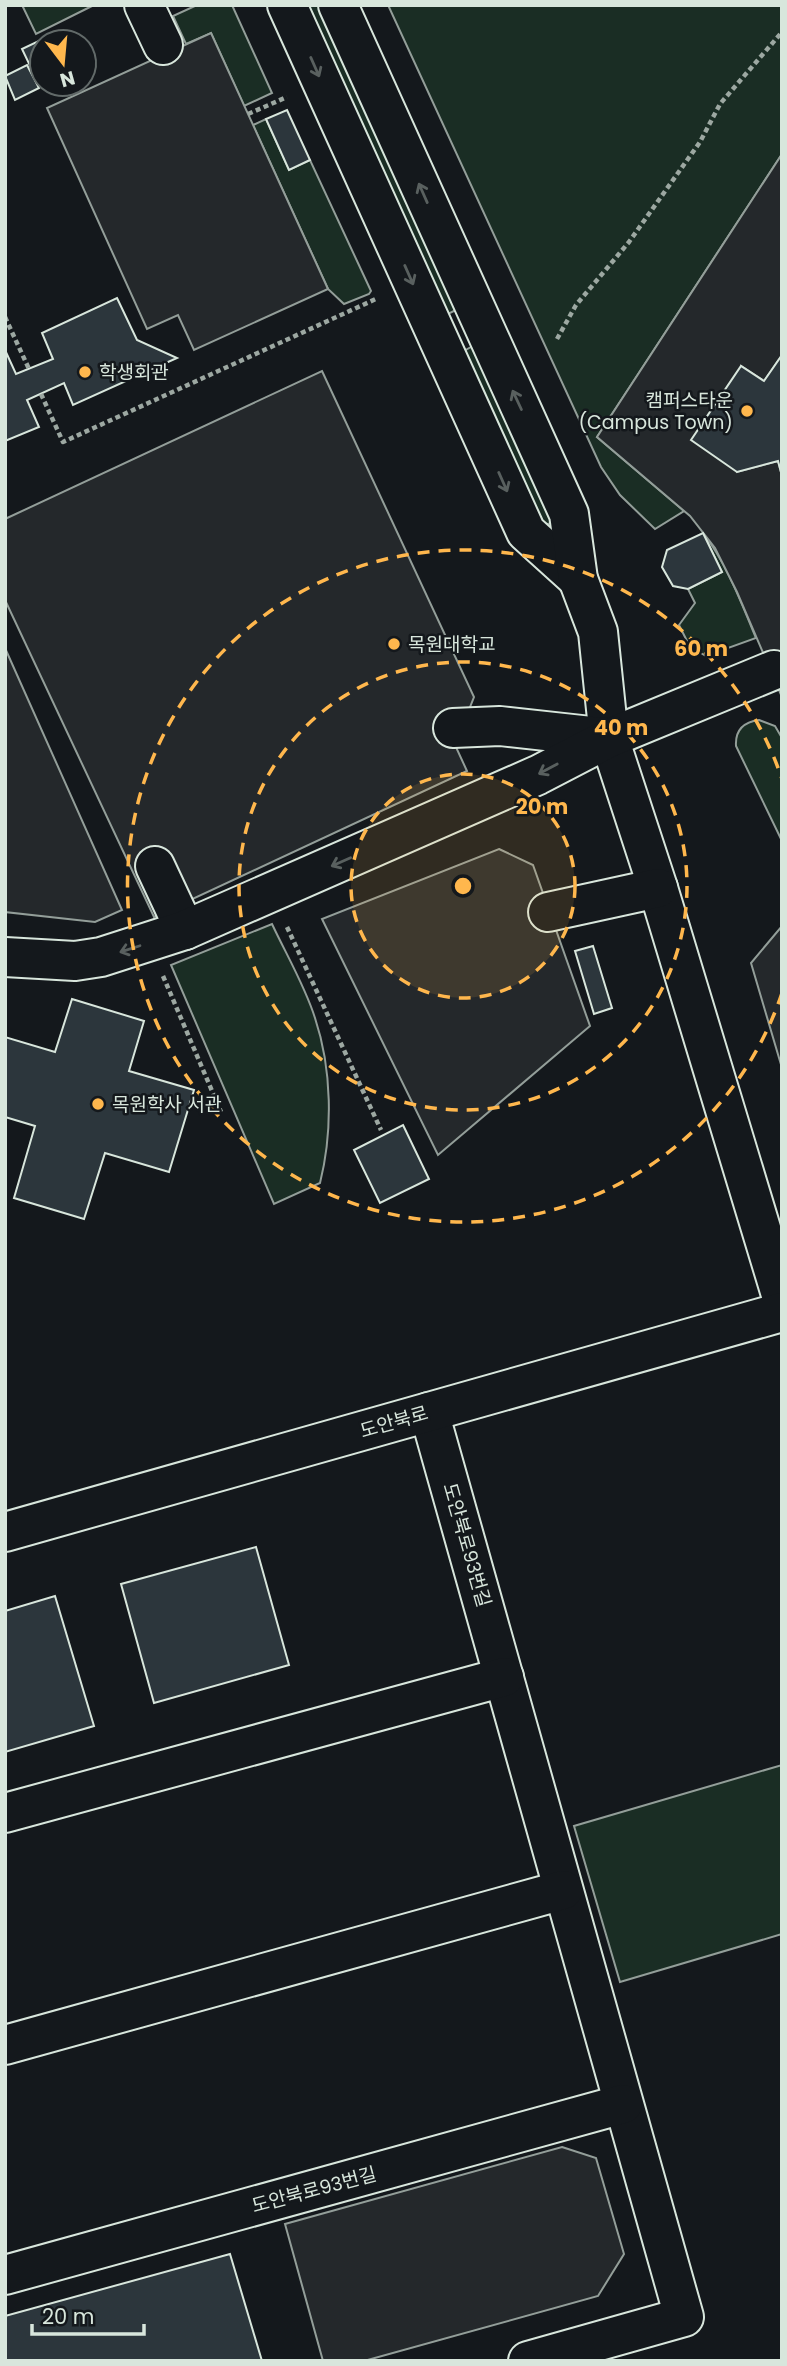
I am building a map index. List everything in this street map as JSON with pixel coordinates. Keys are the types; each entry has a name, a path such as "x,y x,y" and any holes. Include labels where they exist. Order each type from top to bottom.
{"street":[{"path":"144,5 163,45"},
{"path":"287,5 526,532 578,579"},
{"path":"338,5 569,514 578,579 598,632 609,738 658,888 782,1298"},
{"path":"5,957 75,961 102,957 185,930 538,775 609,738 774,670"},
{"path":"453,728 500,726 609,738"},
{"path":"155,866 185,930"},
{"path":"548,912 658,888"},
{"name":"도안북로","path":"5,1532 782,1312"},
{"name":"도안북로93번길","path":"429,1412 684,2317 528,2361"},
{"path":"5,1813 504,1677"},
{"path":"5,2045 563,1890"},
{"name":"도안북로93번길","path":"5,2275 624,2104"}],"path":[{"path":"557,339 576,305 629,242 700,142 720,104 782,32"},
{"path":"248,114 282,100"},
{"path":"41,394 63,442 369,302"},
{"path":"5,317 29,369"},
{"path":"285,922 381,1130"},
{"path":"162,975 221,1112"}],"green space":[{"path":"22,5 94,5 48,28 33,28"},
{"path":"197,5 232,5 272,93 244,106 211,33 186,44 173,16"},
{"path":"301,5 323,5 456,310 448,314"},
{"path":"388,5 782,5 782,154 597,437 684,511 655,529 620,495 601,467"},
{"path":"266,119 289,170 310,160 371,291 369,294 344,304 328,289 253,125"},
{"path":"471,347 477,349 553,523 541,525 464,351"},
{"path":"703,533 726,570 756,638 706,656 690,647 679,625 695,603 688,589 722,572"},
{"path":"759,720 775,726 782,738 782,841 736,746 737,735 742,728"},
{"path":"272,924 301,982 315,1018 325,1058 329,1100 327,1142 320,1183 274,1204 171,965"},
{"path":"782,1765 782,1934 620,1982 574,1826"}],"shaded area":[{"path":"211,33 328,289 194,350 178,315 147,329 47,108 69,98 98,98 98,85"},
{"path":"782,154 782,355 764,381 741,366 737,472 778,461 782,476 782,697 715,548 690,516 597,437"},
{"path":"322,371 474,697 455,745 467,771 154,917 5,600 5,519"},
{"path":"5,648 122,910 95,922 5,912"},
{"path":"499,849 533,865 590,1026 438,1155 322,919"},
{"path":"782,926 782,1068 751,963"},
{"path":"562,2147 596,2158 624,2254 598,2296 364,2361 323,2361 285,2224"}],"building":[{"path":"28,46 28,62 22,49"},
{"path":"27,65 28,94 15,100 5,76"},
{"path":"287,110 310,160 289,170 266,119"},
{"name":"학생회관","path":"117,298 137,340 177,358 73,405 64,383 27,400 39,427 5,441 5,350 16,374 53,359 42,333"},
{"name":"캠퍼스타운 (Campus Town)","path":"782,355 782,476 778,461 737,472 691,440 741,366 764,381"},
{"path":"703,533 722,572 688,589 673,586 662,567 667,550"},
{"path":"593,946 612,1008 594,1014 575,951"},
{"name":"목원학사 서관","path":"72,999 144,1021 129,1071 194,1090 169,1172 105,1153 84,1219 14,1198 35,1126 5,1117 5,1037 55,1052"},
{"path":"403,1125 429,1179 380,1203 354,1150"},
{"path":"256,1547 289,1665 154,1703 121,1584"},
{"path":"55,1596 94,1726 5,1752 5,1611"},
{"path":"230,2254 262,2361 5,2361 5,2316"}],"place":[{"name":"학생회관","path":"85,372"},
{"name":"캠퍼스타운 (Campus Town)","path":"747,411"},
{"name":"목원대학교","path":"394,644"},
{"name":"목원학사 서관","path":"98,1104"}]}
